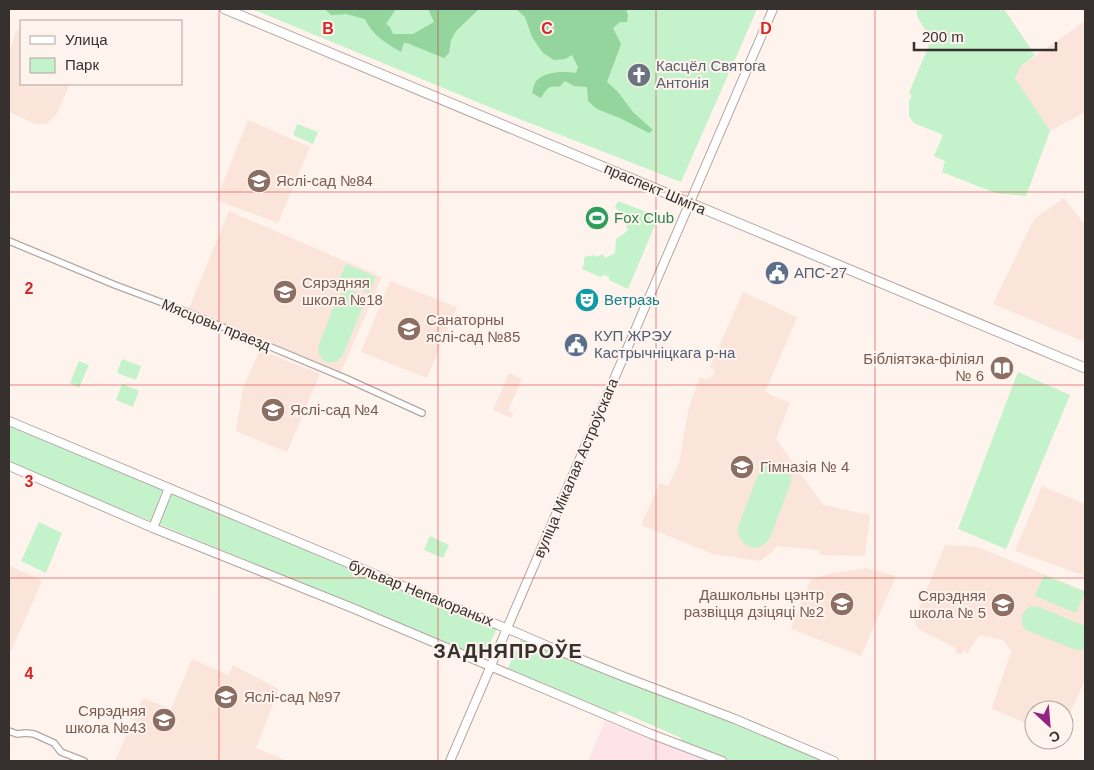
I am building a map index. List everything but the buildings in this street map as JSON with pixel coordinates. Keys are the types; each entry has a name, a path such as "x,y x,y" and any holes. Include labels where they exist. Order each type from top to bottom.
{"main road":[{"name":"праспект Шміта","path":"225,9 1085,368"},
{"name":"вуліца Мікалая Астроўскага","path":"450,761 773,9"},
{"name":"бульвар Непакораных","path":"9,421 559,651 735,719 834,761"},
{"path":"9,466 153,528 359,611 651,734 722,761"},
{"path":"153,528 168,488"}],"street":[{"name":"Мясцовы праезд","path":"9,241 337,374 422,413"},
{"path":"9,730 17,734 34,734 54,743 61,752 84,761"}],"shaded area":[{"path":"1085,21 1085,112 1050,131 1015,78 1021,66"},
{"path":"17,30 20,32 20,85 70,85 56,115 46,124 35,124 9,112 9,51"},
{"name":"Яслі-сад №84","path":"248,120 310,147 278,223 216,200"},
{"path":"1064,198 1085,225 1085,342 993,304 1034,219"},
{"name":"Сярэдняя школа №18","path":"229,211 382,277 341,372 189,308"},
{"name":"Санаторны яслі-сад №85","path":"390,281 457,307 427,378 361,352"},
{"path":"743,292 797,317 765,392 790,403 776,439 823,505 870,515 865,556 820,555 819,550 776,546 771,553 760,561 713,554 641,525 660,483 668,486 679,463 689,407 700,377 707,380 709,377 711,378 715,370 710,367"},
{"name":"Яслі-сад №4","path":"260,350 320,374 287,452 236,431 243,388"},
{"path":"509,373 522,379 508,411 513,413 511,418 493,410"},
{"path":"1042,486 1085,504 1085,576 1015,551"},
{"name":"Сярэдняя школа № 5","path":"945,545 980,548 1085,591 1085,680 1074,705 1074,700 1024,700 1024,723 992,707 1012,652 1003,640 979,635 968,653 963,651 961,655 955,652 956,648 918,629 914,620"},
{"path":"9,565 42,581 11,651 9,650"},
{"name":"Дашкольны цэнтр развіцця дзіцяці №2","path":"866,568 896,576 861,656 791,629 811,579 833,573"},
{"path":"192,659 228,675 233,665 279,689 256,748 288,761 115,761 143,698 171,709"},
{"path":"605,721 709,761 588,761"}],"green space":[{"path":"252,9 757,9 681,182 499,111"},
{"path":"325,9 396,9 386,24 390,27 393,34 413,34 434,22 428,9 479,9 456,31 451,40 449,53 444,58 407,43 404,43 401,52 376,34 365,19 346,14 331,15"},
{"path":"516,9 626,9 628,15 627,22 620,22 613,28 621,44 607,82 618,92 633,112 653,130 649,133 597,109 588,101 587,87 574,86 565,81 559,87 548,89 541,98 532,93 536,81 544,75 555,72 576,73 578,67 572,55 565,59 554,60 543,53 532,37 525,17"},
{"path":"917,9 1004,9 1035,55 1021,66 1015,78 1050,131 1026,196 995,193 942,172 945,161 934,156 943,135 914,123 909,116 909,101 912,96 909,93 931,40 917,16"},
{"path":"297,124 318,132 313,144 293,135"},
{"path":"618,201 658,218 628,289 609,280 609,277 604,275 600,277 582,269 584,257 595,255 596,257 603,254 605,258 615,253 616,239 628,229 626,227 633,218 616,209"},
{"path":"346,264 376,277 369,293 339,280"},
{"path":"348,290 359,294 363,306 343,355 335,362 327,362 321,357 318,347 337,298"},
{"path":"122,359 141,366 136,380 117,373"},
{"path":"79,361 89,365 79,388 70,383"},
{"path":"1018,372 1070,395 1006,549 958,529"},
{"path":"122,384 139,391 133,407 116,400"},
{"path":"9,425 163,489 151,521 9,463"},
{"path":"773,462 787,468 791,482 770,538 760,546 750,547 741,540 738,527 759,472 765,465"},
{"path":"171,493 497,628 483,659 159,524"},
{"path":"39,522 62,533 46,573 21,561"},
{"path":"430,536 449,545 443,558 424,550"},
{"path":"1044,575 1085,592 1076,613 1035,596"},
{"path":"1033,606 1085,626 1085,648 1080,650 1073,649 1026,630 1022,623 1022,616 1026,610"},
{"path":"522,637 827,761 730,761 681,742 681,738 620,711 614,715 507,670"}],"place":[{"name":"Касцёл Святога Антонія","path":"639,75"},
{"name":"Яслі-сад №84","path":"259,181"},
{"name":"Fox Club","path":"597,218"},
{"name":"АПС-27","path":"777,273"},
{"name":"Сярэдняя школа №18","path":"285,292"},
{"name":"Ветразь","path":"587,300"},
{"name":"Санаторны яслі-сад №85","path":"409,329"},
{"name":"КУП ЖРЭУ Кастрычніцкага р-на","path":"576,345"},
{"name":"Бібліятэка-філіял № 6","path":"1002,368"},
{"name":"Яслі-сад №4","path":"273,410"},
{"name":"Гімназія № 4","path":"742,467"},
{"name":"Дашкольны цэнтр развіцця дзіцяці №2","path":"842,604"},
{"name":"Сярэдняя школа № 5","path":"1003,605"},
{"name":"Яслі-сад №97","path":"226,697"},
{"name":"Сярэдняя школа №43","path":"164,720"}],"district":[{"name":"ЗАДНЯПРОЎЕ","path":"508,651"}]}
